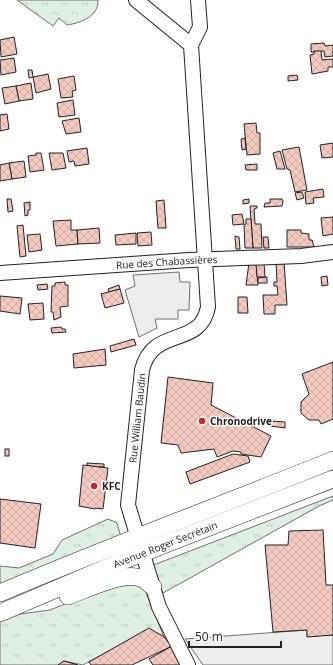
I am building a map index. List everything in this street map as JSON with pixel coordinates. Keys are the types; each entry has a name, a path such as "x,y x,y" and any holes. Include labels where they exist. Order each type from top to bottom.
{"main road":[{"name":"Avenue Roger Secrétain","path":"0,593 82,558 333,460"},
{"name":"Avenue Roger Secrétain","path":"2,612 142,554 333,479"},
{"path":"2,612 51,602 131,576 145,580 153,587"}],"street":[{"path":"136,0 192,45 200,28 198,0"},
{"name":"Rue William Baudin","path":"188,665 160,607 142,554 128,505 143,365 150,351 157,344 195,330 200,326 208,307 192,45"},
{"name":"Rue des Chabassières","path":"0,273 206,260 301,256 333,252"}],"green space":[{"path":"17,0 98,0 98,6 88,18 67,25 59,18 53,26"},
{"path":"333,496 333,500 319,506 163,593 151,566"},
{"path":"108,519 117,523 121,537 0,586 0,566 19,568 53,554 62,540"},
{"path":"134,582 145,590 164,637 149,629 83,665 64,661 58,665 0,665 0,621 13,615 50,610 108,587"}],"shaded area":[{"path":"179,272 180,282 190,282 189,310 178,310 178,319 155,319 157,328 139,337 125,290 135,286 133,275"},
{"path":"307,630 307,636 333,635 333,665 203,665 185,639"}],"building":[{"path":"14,37 17,54 1,57 0,40"},
{"path":"324,43 325,46 333,45 333,56 325,57 324,51 311,52 311,44"},
{"path":"314,51 321,51 322,60 333,59 333,67 328,67 328,71 312,74 310,55 314,54"},
{"path":"14,58 16,72 1,75 0,60"},
{"path":"28,70 32,70 33,77 29,78"},
{"path":"48,74 51,89 36,93 33,77"},
{"path":"297,75 298,80 288,81 288,76"},
{"path":"74,76 76,90 72,91 73,97 61,98 58,79"},
{"path":"31,83 33,99 19,101 16,86"},
{"path":"16,86 19,101 5,104 2,88"},
{"path":"73,100 75,115 59,117 57,103"},
{"path":"7,114 9,129 0,131 0,115"},
{"path":"79,118 81,132 66,134 62,121"},
{"path":"256,123 257,133 260,133 260,154 247,155 244,124"},
{"path":"245,138 246,149 242,150 241,139"},
{"path":"333,143 333,157 322,158 320,145"},
{"path":"299,147 307,190 295,192 290,170 287,169 282,150"},
{"path":"87,148 89,164 75,166 74,161 69,162 67,151"},
{"path":"280,151 285,169 277,169 273,153"},
{"path":"36,153 41,153 44,170 30,172 28,156 36,155"},
{"path":"49,153 63,153 66,168 52,170"},
{"path":"24,161 26,177 12,179 9,163"},
{"path":"9,163 12,179 0,181 0,165"},
{"path":"257,164 257,170 246,170 245,165"},
{"path":"323,189 324,197 313,198 314,203 306,204 305,192"},
{"path":"302,192 304,198 297,200 295,193"},
{"path":"7,199 11,199 13,211 8,212"},
{"path":"249,199 249,203 243,204 243,200"},
{"path":"270,199 282,199 282,206 264,207 265,203 270,203"},
{"path":"164,200 166,228 158,228 156,201"},
{"path":"30,202 30,210 28,210 28,215 25,216 24,203"},
{"path":"250,206 257,206 257,208 254,209 255,224 261,224 262,248 253,248"},
{"path":"242,214 244,224 233,225 232,215"},
{"path":"333,217 333,234 323,236 321,218"},
{"path":"246,219 251,219 253,248 245,248 244,225 246,224"},
{"path":"71,220 71,230 77,230 78,244 56,246 53,221"},
{"path":"23,225 26,256 20,257 17,226"},
{"path":"99,228 100,243 78,244 77,230"},
{"path":"287,230 301,230 301,233 309,234 309,240 312,240 314,247 287,247"},
{"path":"151,232 152,245 138,246 137,233"},
{"path":"136,233 136,244 116,245 115,235"},
{"path":"40,234 42,250 29,252 27,235"},
{"path":"235,236 239,237 240,249 236,249"},
{"path":"263,237 268,237 269,248 264,248"},
{"path":"276,262 284,262 287,305 275,305 275,314 264,314 263,295 278,295 277,286 274,286 274,282 277,282"},
{"path":"249,263 256,263 258,285 246,285"},
{"path":"256,263 264,263 265,277 257,277"},
{"path":"327,276 328,285 322,286 321,277"},
{"path":"267,277 267,283 258,283 258,278"},
{"path":"65,282 65,285 68,285 68,306 60,307 61,317 54,320 53,312 51,312 52,286 55,286 55,283"},
{"path":"47,284 48,289 38,290 37,285"},
{"path":"119,285 120,289 109,292 108,289"},
{"path":"120,289 124,303 105,308 101,294"},
{"path":"0,296 22,298 20,314 0,311"},
{"path":"238,297 247,297 248,313 238,313"},
{"path":"43,303 44,319 30,320 28,304"},
{"path":"61,327 62,329 65,329 66,332 52,333 51,328"},
{"path":"134,339 136,345 111,352 110,346"},
{"path":"105,349 106,365 74,368 73,354"},
{"path":"333,362 333,419 321,424 319,420 309,420 301,413 301,402 309,394 302,374"},
{"name":"Chronodrive","path":"168,377 213,383 211,405 271,436 261,457 241,454 241,452 233,451 217,457 214,449 181,453 178,445 161,443"},
{"path":"271,421 285,422 285,428 271,426"},
{"path":"5,449 9,449 9,456 5,456"},
{"path":"233,454 248,456 250,462 190,484 186,472"},
{"path":"87,463 104,464 104,467 87,466"},
{"path":"83,465 108,468 103,509 79,506"},
{"path":"0,499 41,504 35,548 0,543"},
{"path":"323,530 326,585 333,585 333,635 307,637 307,630 273,632 265,545 288,545 289,531"},
{"path":"149,628 164,637 172,646 132,665 91,665 89,662"},
{"path":"172,646 184,665 153,665 149,659"},
{"path":"64,661 78,665 58,665"}],"place":[{"name":"Chronodrive","path":"202,421"},
{"name":"KFC","path":"94,486"}]}
